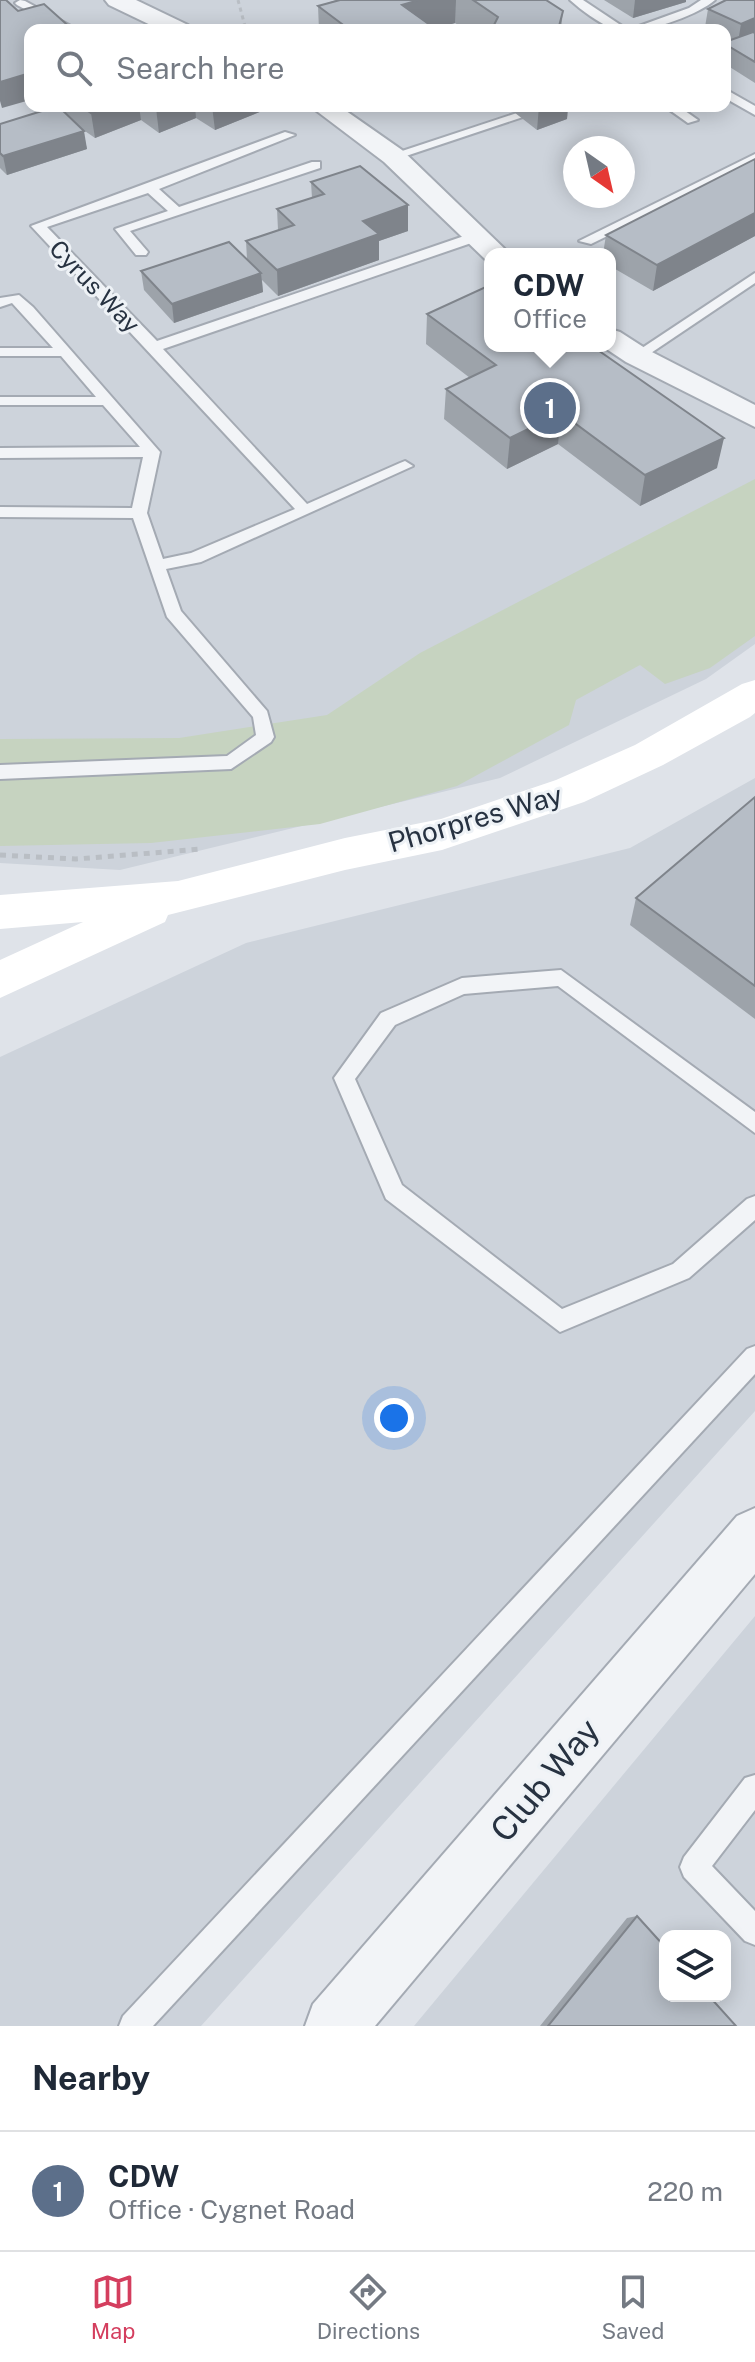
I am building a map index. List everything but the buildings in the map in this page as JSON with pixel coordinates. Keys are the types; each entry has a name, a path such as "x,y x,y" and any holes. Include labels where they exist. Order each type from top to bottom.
{"street":[{"path":"117,0 167,24"},
{"path":"331,112 393,156 486,246"},
{"path":"616,342 755,417"},
{"name":"Phorpres Way","path":"0,980 178,898 345,854 442,834 570,791 649,755 755,694"},
{"name":"Phorpres Way","path":"0,912 178,898"},
{"name":"Club Way","path":"335,2026 750,1550"}],"lane":[{"path":"576,0 613,24"},
{"path":"651,24 693,10 709,0"},
{"path":"21,3 61,24"},
{"path":"731,97 755,111"},
{"path":"393,156 531,112"},
{"path":"679,112 692,120"},
{"path":"177,212 150,188 289,135"},
{"path":"586,241 755,158"},
{"path":"141,252 122,229 316,165"},
{"name":"Cyrus Way","path":"150,188 38,226 305,511"},
{"name":"Cyrus Way","path":"154,347 486,246"},
{"path":"637,356 755,277"},
{"path":"0,303 14,298 152,452"},
{"path":"0,352 65,352"},
{"path":"0,401 107,401"},
{"path":"0,453 152,452"},
{"path":"0,772 231,762 265,737 261,715 173,613 139,513 152,452"},
{"path":"155,566 195,558 405,466"},
{"path":"0,512 139,513"},
{"path":"755,1124 561,978 462,986 388,1019 344,1078 394,1192 560,1321 681,1271 755,1206"},
{"path":"133,2026 755,1357"},
{"path":"755,1788 694,1867 755,1931"}],"path":[{"path":"238,0 244,24"},
{"path":"0,855 37,860 96,860 207,848"}],"shaded area":[{"path":"0,0 755,0 755,644 706,679 500,778 120,870 0,863"},
{"path":"755,778 755,1411 201,2026 0,2026 0,1057 246,943 630,848"},
{"path":"755,1616 755,2026 414,2026"}],"green space":[{"path":"755,479 755,636 710,668 665,684 640,665 576,700 569,725 457,786 320,824 151,843 0,846 0,739 179,738 327,715 420,653"}],"place":[{"name":"CDW","path":"550,408"}]}
